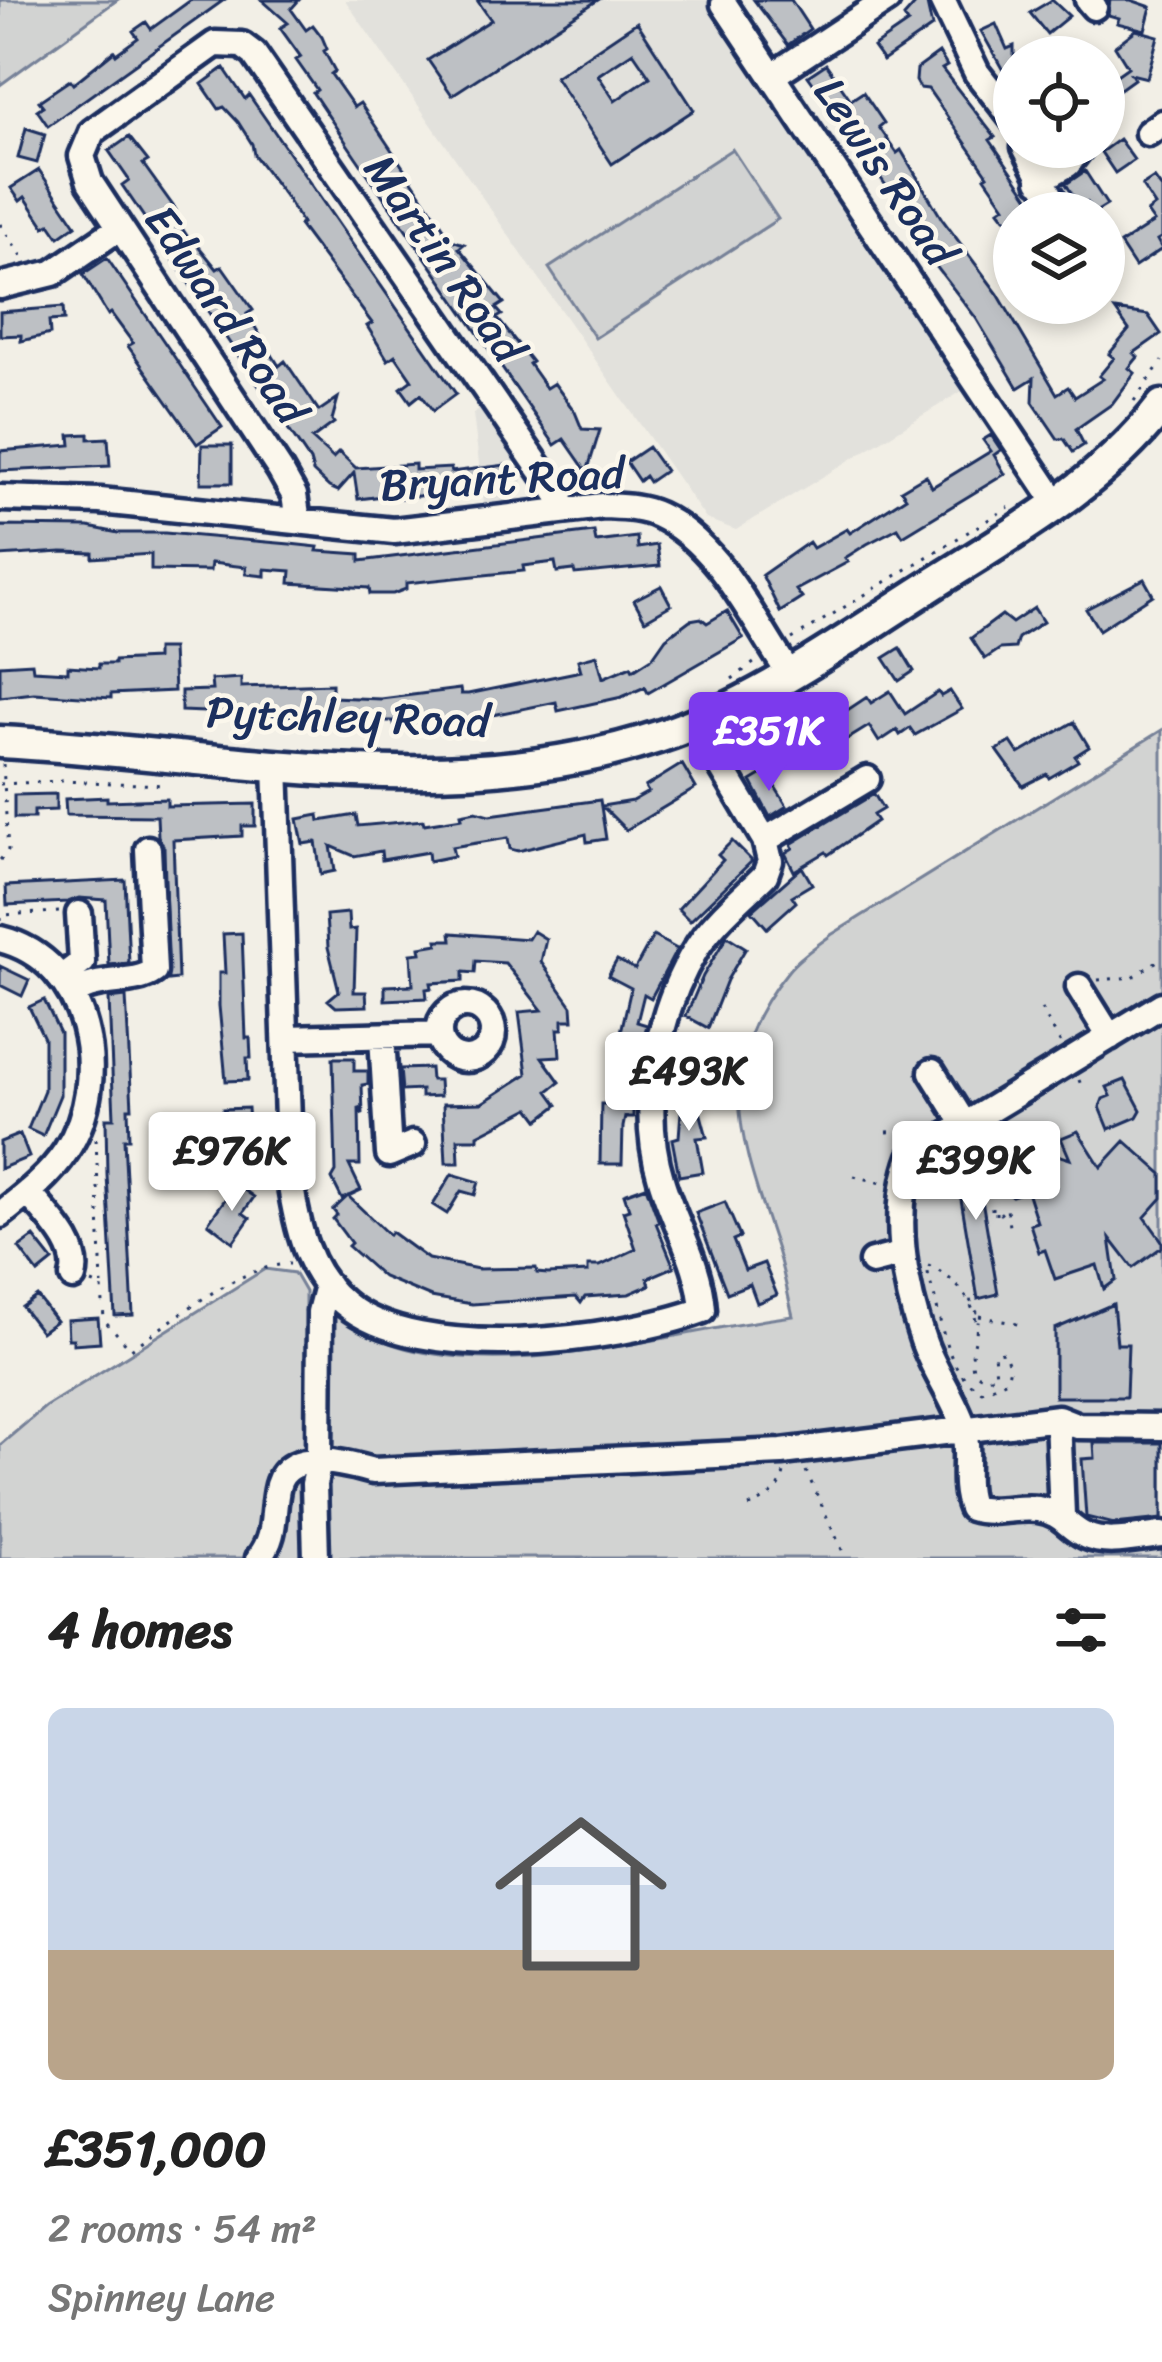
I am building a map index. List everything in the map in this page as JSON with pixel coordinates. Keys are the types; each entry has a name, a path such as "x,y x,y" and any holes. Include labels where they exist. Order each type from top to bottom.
{"main road":[{"name":"Pytchley Road","path":"1,751 398,772 512,766 626,747 695,723 778,658 1058,504 1104,470 1162,406"}],"street":[{"path":"772,76 887,0"},
{"path":"942,0 977,74 993,94"},
{"name":"Lewis Road","path":"724,4 1058,504"},
{"name":"Edward Road","path":"254,55 242,45 214,44 99,126 86,140 82,156 85,172 119,229 280,470 294,496 298,521"},
{"name":"Martin Road","path":"254,55 561,500 562,510"},
{"path":"1035,168 1047,192"},
{"path":"1040,180 1061,168"},
{"path":"0,286 37,280 68,265 119,229"},
{"name":"Bryant Road","path":"0,498 100,500 394,531 603,506 637,508 676,525 710,556 778,658"},
{"path":"276,764 290,1180 300,1238 345,1305 380,1324 408,1334 454,1340 552,1339 677,1319 703,1310 694,1262 660,1177 653,1141 654,1084 664,1027 697,946 765,875 770,861 765,840 695,723"},
{"path":"765,840 867,779"},
{"path":"68,985 146,977 154,971 148,850"},
{"path":"68,985 82,962 79,914"},
{"path":"0,939 42,957 68,985 87,1040 87,1090 68,1148 50,1173 0,1215"},
{"path":"1079,987 1110,1037"},
{"path":"1162,1005 912,1157 902,1183 904,1254 922,1339 964,1428 966,1497 971,1508 982,1512 1033,1508 1062,1515 1083,1535 1106,1542 1162,1535"},
{"path":"286,1038 439,1034"},
{"path":"382,1036 389,1154 413,1144"},
{"path":"932,1072 964,1125"},
{"path":"28,1192 70,1247 77,1264 73,1277"},
{"path":"872,1262 904,1254"},
{"path":"316,1558 320,1274"},
{"path":"864,1414 870,1441"},
{"path":"1058,1418 1062,1515"},
{"path":"259,1558 274,1530 282,1476 293,1466 319,1462 373,1471 789,1451 1058,1418 1078,1426 1162,1427"}],"path":[{"path":"0,224 37,280"},
{"path":"1126,413 1162,361"},
{"path":"730,680 778,658 1019,500"},
{"path":"0,860 8,851 1,751"},
{"path":"3,784 167,785"},
{"path":"1079,987 1096,980 1133,977 1162,958"},
{"path":"96,1125 104,1320 131,1349 265,1265 320,1274"},
{"path":"854,1176 873,1183 902,1183"},
{"path":"992,1207 992,1215 996,1209 1000,1214 1007,1208 1009,1227"},
{"path":"979,1316 970,1359 974,1372 984,1378 996,1376 994,1353 998,1351 1004,1352 1010,1367 1007,1380 982,1391 968,1384 956,1366 939,1326 928,1266 957,1285 979,1316 1022,1325"},
{"path":"73,1277 102,1287"},
{"path":"964,1296 977,1331"},
{"path":"749,1507 782,1485 789,1451"},
{"path":"789,1451 843,1552"}],"shaded area":[{"path":"0,0 117,0 0,85"},
{"path":"345,0 728,0 967,388 736,530 706,519"},
{"path":"732,149 778,219 595,338 549,268"},
{"path":"480,409 523,474 522,487 509,501 484,504 473,414"},
{"path":"1162,730 1162,1558 0,1558 0,1445 45,1407 265,1269 294,1273 305,1292 305,1310 339,1314 399,1347 451,1356 545,1356 793,1316 752,1171 740,1104 748,1039 764,1006 792,966 831,935"}],"building":[{"path":"191,0 224,0 48,126 37,110 43,106 39,101 70,80 73,84 138,38 133,31 146,22 151,29"},
{"path":"262,0 299,0 291,9 306,30 313,25 322,37 335,71 331,74 354,107 360,103 452,240 464,244 459,248 504,303 496,308 502,315 497,318 532,362 529,364 546,388 554,383 582,429 600,430 587,472 564,439 555,445 356,157 296,60 301,57 280,28 288,23"},
{"path":"477,0 598,0 452,95 428,60 491,20"},
{"path":"754,0 791,0 810,29 788,45"},
{"path":"919,0 926,0 932,27 883,61 873,47 908,23 904,17"},
{"path":"1052,0 1069,16 1047,34 1030,13"},
{"path":"1110,0 1151,7 1145,30 1117,23 1119,18 1108,15"},
{"path":"637,22 694,110 612,164 555,77","holes":["633,52 650,77 615,101 598,75"]},
{"path":"996,24 1001,36 993,36 993,52 981,31"},
{"path":"1136,30 1158,36 1147,78 1131,74 1134,79 1125,86 1128,67 1125,38"},
{"path":"939,53 947,66 942,69 993,134 993,168 1009,168 1026,192 995,192 928,89 920,88 917,69"},
{"path":"826,64 851,100 863,92 884,123 879,127 897,153 901,150 942,219 993,287 993,324 1016,324 1057,394 1068,387 1075,397 1103,379 1099,376 1114,358 1109,354 1129,330 1125,312 1148,315 1161,334 1134,353 1138,357 1129,368 1135,373 1112,404 1076,429 1084,445 1073,452 1064,439 1058,439 1033,402 1034,378 1018,388 907,215 808,76"},
{"path":"224,68 245,99 249,95 456,394 433,411 421,394 411,402 401,388 412,380 395,355 388,360 367,326 372,323 299,225 302,223 254,155 238,122 224,107 219,109 202,84"},
{"path":"26,128 45,134 37,163 18,158"},
{"path":"129,137 148,161 143,164 176,210 176,219 193,245 217,269 222,266 253,310 247,314 279,366 285,361 319,411 338,398 334,423 312,439 333,458 339,452 356,468 415,464 415,470 451,468 451,472 505,465 512,474 484,493 444,498 444,493 358,499 354,473 338,491 329,487 313,472 122,185 129,180 109,151"},
{"path":"39,170 76,225 59,237 50,224 45,227 25,197 20,201 11,188"},
{"path":"1085,171 1099,192 1071,192 1066,184"},
{"path":"1154,178 1162,189 1162,237 1157,240 1162,249 1135,267 1125,252 1125,241 1154,222 1147,212 1155,206 1142,186"},
{"path":"107,258 222,427 197,444 83,274"},
{"path":"63,307 64,320 49,321 50,334 21,341 21,335 0,336 0,312"},
{"path":"89,434 89,439 108,438 110,466 0,471 0,451 71,445 70,435"},
{"path":"991,435 1001,450 994,455 1005,474 903,536 898,528 867,544 845,558 848,562 796,590 802,598 780,612 762,575 809,542 813,548 847,529 850,533 906,497 901,490 926,475 932,487 991,451 983,440"},
{"path":"202,445 232,445 232,483 201,483"},
{"path":"648,447 665,471 649,482 645,476 639,481 626,462"},
{"path":"0,526 89,527 290,544 360,554 360,561 594,532 596,542 637,537 638,548 657,545 660,566 575,574 574,570 557,572 555,562 523,566 524,571 406,583 406,589 393,594 370,594 369,588 290,583 291,571 265,569 265,576 246,574 246,567 211,563 210,571 151,570 151,554 0,556"},
{"path":"1144,579 1153,595 1099,630 1086,609"},
{"path":"661,586 671,605 645,620 634,600"},
{"path":"1034,608 1043,622 1018,638 1015,648 1000,649 985,659 971,638 1002,615 1012,623"},
{"path":"727,611 743,638 648,693 645,687 558,711 556,702 478,718 394,724 181,711 181,691 212,690 211,680 241,678 241,687 332,684 332,697 381,699 460,689 461,694 468,694 581,671 578,660 597,655 603,678 631,666 633,670 652,658 666,638 690,620 701,618 707,623"},
{"path":"900,648 914,671 899,681 884,658"},
{"path":"156,649 172,649 174,691 111,694 111,698 34,693 0,697 0,665 32,663 33,670 68,672 68,666 99,668 99,664 114,661 156,659"},
{"path":"890,691 905,714 938,692 941,696 950,691 962,709 915,735 910,728 900,735 897,730 879,742 869,726 843,742 837,734 813,749 802,765 793,762 784,768 771,748 810,719 832,709 837,717 867,697 871,703"},
{"path":"1074,722 1089,747 1075,756 1078,761 1049,778 1047,774 1023,786 997,750 1011,742 1019,754"},
{"path":"753,724 765,742 736,760 726,742"},
{"path":"682,764 696,788 626,830 602,806 632,801"},
{"path":"766,772 787,806 770,817 751,781"},
{"path":"56,794 56,810 34,811 34,818 14,818 14,795"},
{"path":"874,794 883,809 873,815 877,821 828,855 794,871 785,853 793,848 791,844"},
{"path":"107,797 107,801 167,799 167,806 255,804 255,826 242,826 242,836 173,840 178,979 168,980 164,848 157,816 66,815 65,799"},
{"path":"600,800 606,839 587,842 586,834 518,851 510,849 508,838 452,847 454,856 429,861 428,852 382,860 381,851 354,856 331,846 335,871 321,874 316,842 303,844 298,819 356,815 358,826 423,820 424,824 476,811 490,815"},
{"path":"732,841 752,861 690,921 678,909 723,860 718,855"},
{"path":"802,867 812,884 792,896 796,902 767,928 752,911"},
{"path":"125,880 129,963 109,965 106,900 7,905 6,886"},
{"path":"348,913 349,930 356,929 354,992 366,992 367,1006 336,1007 328,1000 339,991 326,915"},
{"path":"533,931 546,939 541,962 572,1006 573,1020 563,1020 563,1029 558,1029 560,1056 542,1057 560,1082 548,1091 558,1105 539,1120 530,1108 478,1139 458,1139 459,1163 446,1163 443,1104 482,1103 527,1074 519,1012 542,1010 505,963 476,961 475,973 463,972 463,981 431,983 427,998 385,1000 385,986 413,985 411,954 438,944 437,940 452,940 451,933 528,939"},
{"path":"242,933 251,1058 247,1058 248,1080 226,1081 219,1006 219,973 225,973 223,934"},
{"path":"653,936 677,949 651,998 644,994 637,1022 647,1025 637,1063 615,1058 631,988 608,976 617,960 635,969"},
{"path":"727,936 746,948 708,1028 686,1016"},
{"path":"0,966 29,980 22,996 0,985"},
{"path":"126,997 132,1108 128,1108 129,1139 124,1139 133,1315 115,1316 107,1175 106,1118 114,1118 109,999"},
{"path":"44,1000 60,1033 60,1095 43,1136 28,1129 44,1090 44,1038 29,1007"},
{"path":"333,1058 354,1058 354,1071 368,1071 368,1084 362,1085 363,1115 359,1107 360,1165 349,1165 361,1190 342,1199 332,1179 336,1172"},
{"path":"430,1068 431,1080 439,1080 440,1096 402,1091 400,1069"},
{"path":"1125,1080 1141,1110 1137,1117 1109,1129 1100,1107 1111,1096 1107,1087"},
{"path":"608,1085 633,1085 633,1117 625,1117 622,1164 600,1164 601,1104 607,1104"},
{"path":"683,1087 699,1088 707,1137 697,1138 703,1172 679,1176 672,1139 679,1137"},
{"path":"248,1108 250,1141 231,1142 223,1109"},
{"path":"1078,1131 1101,1167 1125,1141 1162,1174 1162,1198 1145,1217 1162,1247 1133,1268 1110,1238 1116,1280 1104,1289 1097,1265 1055,1279 1030,1224 1037,1222 1027,1191 1012,1196 995,1186 1010,1170 1032,1183 1029,1162 1042,1150 1070,1159 1061,1138"},
{"path":"20,1134 29,1157 0,1169 0,1142"},
{"path":"973,1147 998,1294 978,1299 953,1152"},
{"path":"452,1174 479,1182 475,1195 461,1191 447,1214 433,1205"},
{"path":"236,1184 254,1197 243,1213 250,1218 233,1242 208,1223"},
{"path":"646,1186 674,1267 648,1278 650,1285 629,1294 585,1297 581,1303 576,1297 472,1304 431,1297 383,1277 348,1246 351,1243 333,1219 337,1215 333,1210 348,1196 389,1235 391,1232 428,1259 478,1269 588,1272 588,1266 600,1266 636,1249 623,1211 629,1209 624,1194"},
{"path":"725,1202 740,1237 733,1240 745,1270 764,1263 777,1295 757,1303 750,1284 727,1293 696,1213"},
{"path":"34,1237 53,1261 38,1273 19,1248"},
{"path":"37,1296 56,1321 41,1332 22,1307"},
{"path":"1113,1304 1117,1344 1128,1344 1126,1397 1055,1397 1055,1329"},
{"path":"98,1318 100,1342 73,1344 68,1339 67,1320"},
{"path":"1094,1443 1162,1443 1162,1519 1114,1524 1086,1517 1082,1459 1095,1458"}]}
